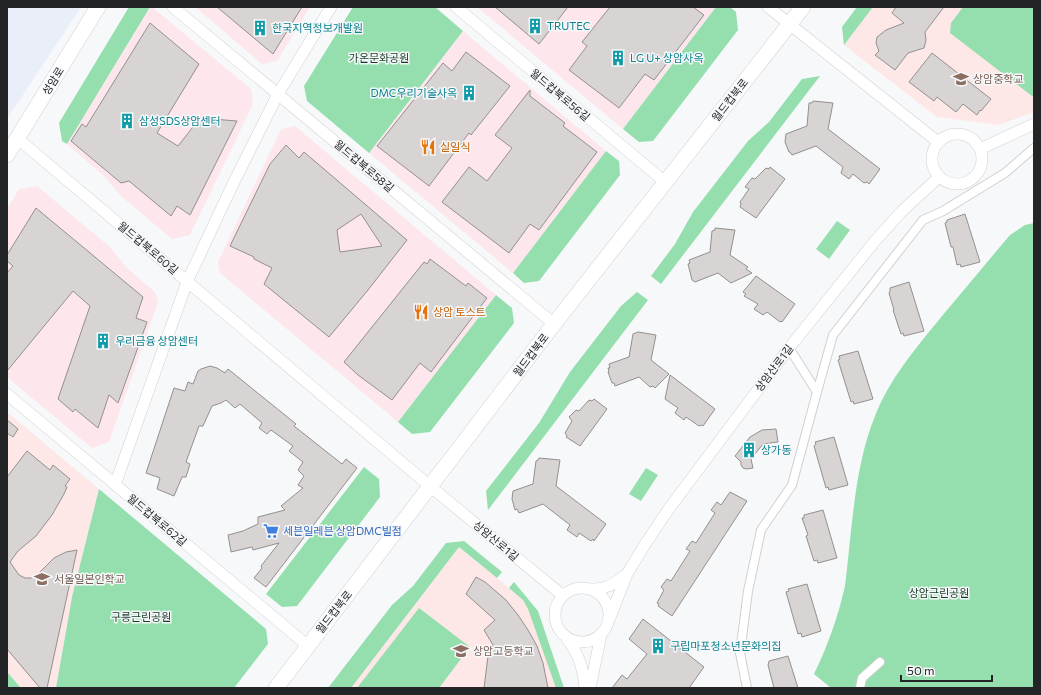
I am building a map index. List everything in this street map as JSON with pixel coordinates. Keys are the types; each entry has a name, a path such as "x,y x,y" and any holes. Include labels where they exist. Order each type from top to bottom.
{"main road":[{"name":"성암로","path":"7,155 98,7"},
{"name":"월드컵북로","path":"276,688 554,324 803,7"}],"street":[{"name":"월드컵북로58길","path":"173,7 554,324"},
{"path":"187,282 231,188 278,94 331,7"},
{"name":"월드컵북로56길","path":"456,7 665,182"},
{"path":"768,7 938,142"},
{"path":"980,149 1034,124"},
{"path":"952,134 968,136 980,149 982,157 981,166 977,174 971,180 954,184 946,182 939,177 933,169 931,160 933,151 938,142 944,137 952,134"},
{"name":"월드컵북로60길","path":"17,138 187,282 115,485"},
{"path":"747,688 740,653 748,591 761,530 792,485 833,335 923,220 943,211 1004,173 1034,148"},
{"name":"상암산로1길","path":"609,620 628,574 644,546 668,510 789,348 875,241 901,212 939,177"},
{"name":"상암산로1길","path":"187,282 430,487 562,595"},
{"path":"789,348 817,392"},
{"name":"월드컵북로62길","path":"7,394 308,646"},
{"path":"585,688 580,661 575,649 558,629 554,620 554,610 556,604 562,595 570,589 583,587 603,589 613,585 628,574"},
{"path":"590,688 601,635 609,620 608,608 605,599 598,592 592,589"},
{"path":"565,637 576,642 585,642 601,635"},
{"path":"860,688 862,678 880,662"}],"shaded area":[{"path":"7,7 81,7 7,119"},
{"path":"150,7 152,7 251,89 253,104 190,235 172,239 122,197 104,176 67,144"},
{"path":"195,7 310,7 277,61 262,64"},
{"path":"477,7 716,7 623,129"},
{"name":"상암중학교","path":"873,7 1034,7 1034,112 999,125 937,117 844,45"},
{"path":"463,31 606,151 513,273 369,153"},
{"path":"295,126 496,295 398,422 220,273 218,262 281,129"},
{"path":"37,186 110,247 127,268 155,292 158,302 109,442 92,448 7,377 7,209 19,189"},
{"name":"서울일본인학교","path":"7,412 99,489 72,597 56,688 7,688"},
{"name":"상암고등학교","path":"459,547 519,596 526,604 531,614 556,688 351,688"}],"green space":[{"path":"129,7 150,7 67,144 62,141 59,123"},
{"name":"가온문화공원","path":"353,7 435,7 463,31 369,153 307,101 304,86"},
{"path":"716,7 730,7 736,12 738,30 653,141 639,142 623,129"},
{"path":"857,7 873,7 844,45 842,27"},
{"path":"963,7 1034,7 1034,96 950,33 951,23"},
{"path":"820,76 661,284 651,276 675,244 693,212 748,141 769,122 802,79"},
{"path":"606,151 619,161 620,175 539,281 524,283 513,273"},
{"path":"837,221 850,230 829,259 816,249"},
{"name":"상암근린공원","path":"1034,223 1034,688 831,688 814,674 832,631 845,586 852,521 862,456 881,402 896,376 913,352 1010,235 1025,225"},
{"path":"637,292 648,300 488,510 486,491 539,423 570,372 621,306"},
{"path":"496,295 512,308 514,323 430,432 412,434 398,422"},
{"path":"364,467 379,479 380,497 297,606 282,607 266,594"},
{"path":"646,468 658,475 641,501 629,494"},
{"name":"구릉근린공원","path":"99,489 266,629 268,644 234,688 56,688 72,597"},
{"path":"464,541 502,572 497,578 459,547 351,688 328,688 392,605 413,586 446,543"},
{"path":"514,582 538,611 564,688 556,688 528,609 523,600 509,588"},
{"path":"419,608 470,647 439,688 357,688"},
{"path":"7,672 21,688 7,688"}],"building":[{"name":"한국지역정보개발원","path":"217,7 302,7 273,54"},
{"name":"TRUTEC","path":"495,7 568,7 539,44"},
{"name":"LG U+ 상암사옥","path":"610,7 693,7 704,15 654,80 645,74 619,108 569,70 587,46 582,42"},
{"path":"896,7 944,7 925,32 926,40 924,48 908,53 895,70 875,55 879,51 876,43 877,37 886,30 904,23 892,13"},
{"name":"삼성SDS상암센터","path":"150,23 199,64 157,133 178,146 200,118 237,121 190,215 177,206 171,216 129,181 121,183 71,141 82,124 86,127"},
{"path":"466,52 510,86 471,135 469,133 429,186 377,146 443,63 452,71"},
{"path":"932,53 991,99 977,115 963,104 956,112 937,97 934,101 909,82"},
{"path":"530,90 530,96 565,123 563,126 597,152 539,230 530,224 509,253 442,202 469,167 487,181 512,148 495,135"},
{"path":"813,101 833,103 828,129 880,169 869,184 867,182 864,183 853,174 849,179 841,173 843,167 816,146 792,155 789,152 785,142 786,134 807,126 809,103 812,103"},
{"path":"286,145 299,158 304,152 407,240 329,337 264,284 272,268 254,259 254,257 230,246 270,164","holes":["361,214 382,246 340,252 337,230"]},
{"path":"770,167 785,179 756,218 740,207 740,202 749,189 745,187 752,178 755,179 766,168 769,169"},
{"name":"우리금융 상암센터","path":"36,208 143,297 136,318 147,322 118,403 109,395 98,428 75,409 73,412 58,399 90,306 73,291 7,371 7,273 13,266 7,261 7,255"},
{"path":"965,214 980,262 961,267 960,264 957,265 945,223 947,220"},
{"path":"715,228 735,230 730,255 748,267 746,269 752,273 731,283 718,273 695,282 692,280 688,264 690,263 689,260 710,252 712,231 715,230"},
{"path":"430,259 466,286 468,283 487,298 431,372 420,363 392,400 358,375 344,362 424,262 427,264"},
{"path":"756,276 795,304 782,322 767,312 763,315 754,309 758,304 744,296 746,294 743,292"},
{"path":"909,282 924,331 904,336 903,333 901,334 889,293 890,288"},
{"path":"638,332 656,335 651,360 669,374 655,388 653,386 650,387 639,377 615,386 614,383 612,383 608,372 608,368 610,368 609,364 629,357 633,334"},
{"path":"858,351 873,399 854,404 853,401 851,402 838,360 840,359 839,356"},
{"path":"210,366 225,373 228,369 296,424 294,426 342,464 346,459 357,468 266,587 254,578 262,568 261,566 279,543 253,550 252,547 231,552 228,535 243,531 258,524 258,517 285,510 281,506 303,488 298,485 304,476 298,470 303,462 289,451 293,446 271,430 267,434 259,428 262,423 240,404 235,408 226,400 212,406 203,426 199,426 186,462 190,464 186,477 182,477 174,496 157,489 160,478 146,473 174,388 185,391 188,382 193,384 198,371"},
{"path":"670,375 715,409 703,426 699,426 686,417 684,420 675,413 678,408 665,399"},
{"path":"594,399 607,409 580,446 566,437 567,436 565,433 572,421 569,417 576,410 579,411 589,400 592,401"},
{"path":"7,420 18,429 13,437 7,433"},
{"name":"상가동","path":"776,429 778,442 763,444 751,459 753,468 743,468 741,462 735,456 750,437 762,430"},
{"path":"834,437 848,485 829,490 828,487 826,488 814,446 816,444 815,442"},
{"name":"서울일본인학교","path":"27,451 50,470 53,465 70,479 65,486 67,487 64,494 52,515 36,536 18,551 10,562 19,575 25,578 31,578 38,574 54,558 66,552 77,550 47,688 40,688 7,649 7,477"},
{"path":"539,458 560,460 556,486 606,524 594,541 593,539 591,541 579,533 577,537 567,530 570,525 543,504 519,513 517,509 515,510 512,499 513,491 533,484 536,461"},
{"path":"730,492 747,501 672,616 658,606 659,604 657,603 664,590 661,587 667,579 671,581 690,551 686,549 692,541 696,543 715,513 711,510 717,502 721,505"},
{"path":"823,510 837,558 818,563 817,560 814,561 806,536 808,535 802,518 804,518 804,515"},
{"name":"상암고등학교","path":"476,577 485,582 506,600 528,630 537,646 543,663 548,688 484,688 489,648 493,645 484,630 495,620 466,594"},
{"path":"807,584 821,631 802,637 801,633 798,634 786,592 789,591 788,589"},
{"name":"구립마포청소년문화의집","path":"643,619 704,667 689,688 612,688 622,675 627,679 647,654 629,639"},
{"path":"788,656 798,688 774,688 768,665 769,661"}],"place":[{"name":"TRUTEC","path":"535,26"},
{"name":"한국지역정보개발원","path":"260,28"},
{"name":"LG U+ 상암사옥","path":"618,58"},
{"name":"상암중학교","path":"961,79"},
{"name":"DMC우리기술사옥","path":"469,93"},
{"name":"삼성SDS상암센터","path":"127,121"},
{"name":"실일식","path":"428,147"},
{"name":"상암 토스트","path":"421,312"},
{"name":"우리금융 상암센터","path":"103,341"},
{"name":"상가동","path":"749,450"},
{"name":"세븐일레븐 상암DMC빌점","path":"271,531"},
{"name":"서울일본인학교","path":"42,579"},
{"name":"구립마포청소년문화의집","path":"658,646"},
{"name":"상암고등학교","path":"461,651"}]}
